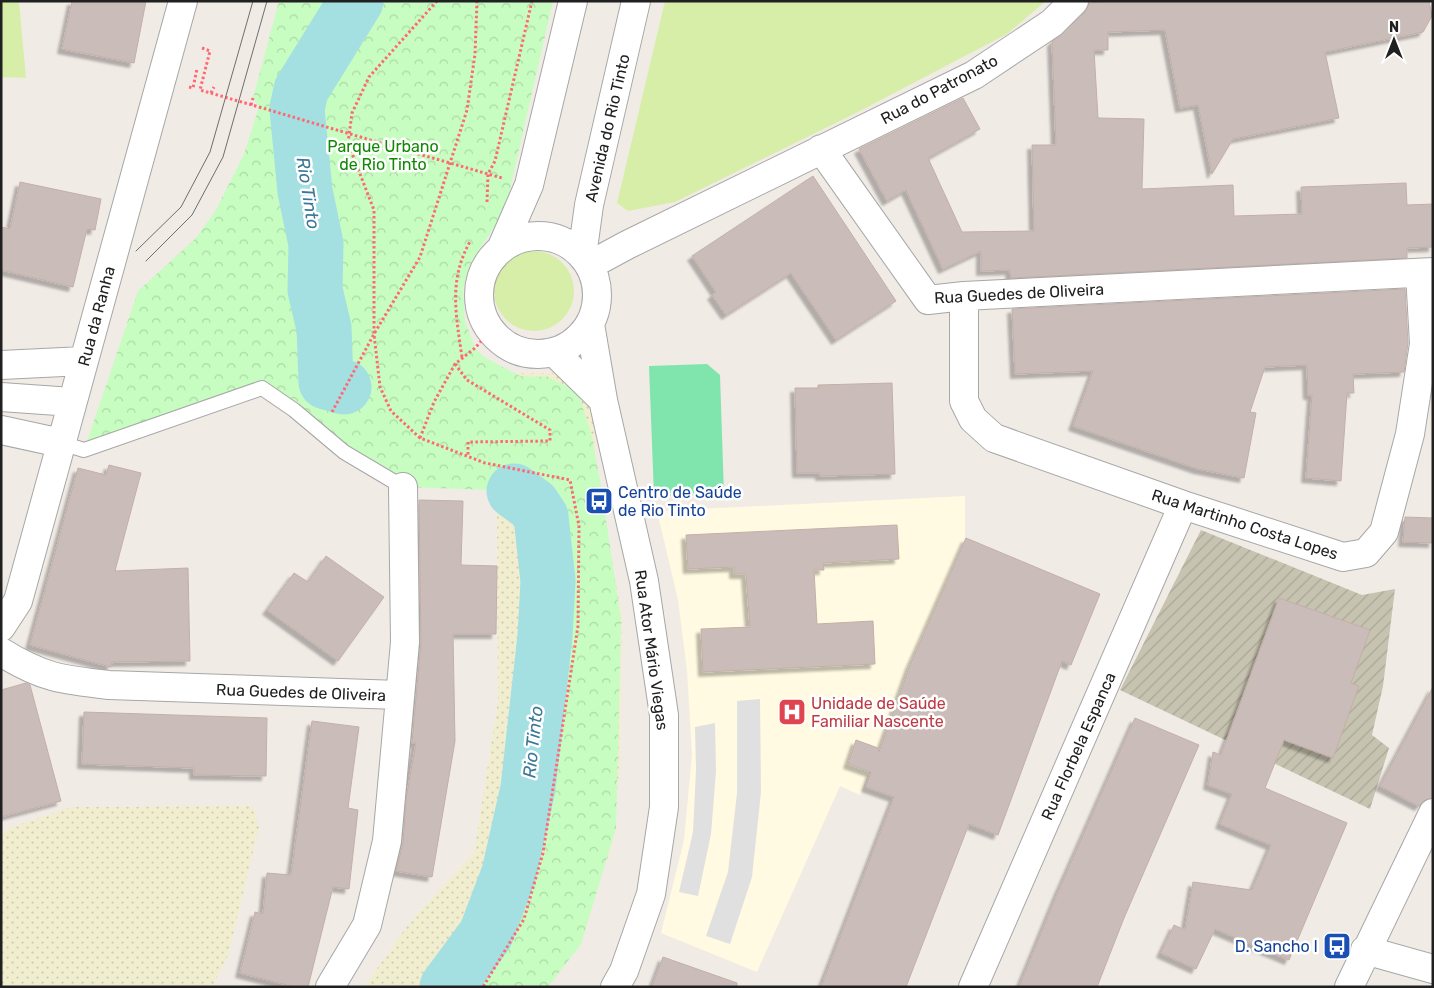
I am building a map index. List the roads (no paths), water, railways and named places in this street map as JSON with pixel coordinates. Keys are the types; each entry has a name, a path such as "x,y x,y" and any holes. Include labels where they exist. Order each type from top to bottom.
{"street":[{"name":"Rua da Ranha","path":"1,627 18,601 183,1"},
{"path":"501,249 516,241 535,236 553,238 570,246 586,261 597,290 596,308 590,324 568,346 554,352 536,354 519,351 503,343 491,330 482,314 479,297 481,279 485,270 489,262 501,249 530,185 573,1"},
{"name":"Avenida do Rio Tinto","path":"586,261 589,205 636,1"},
{"name":"Rua do Patronato","path":"821,149 974,74 1052,23 1074,1"},
{"path":"586,261 627,244 821,149"},
{"name":"Rua Guedes de Oliveira","path":"821,149 928,300 964,296 1426,272"},
{"name":"Rua Martinho Costa Lopes","path":"964,296 964,401 973,419 994,438 1183,505 1343,557 1366,553 1384,532 1410,434 1424,344 1426,272"},
{"name":"Rua Ator Mário Viegas","path":"590,324 603,400 644,581 664,715 664,807 651,894 624,971 615,987"},
{"path":"554,352 603,400"},
{"path":"1,365 84,361"},
{"path":"1,397 72,402"},
{"path":"1,430 61,443"},
{"name":"Rua Guedes de Oliveira","path":"1,652 30,670 62,680 110,684 400,695 405,642 402,487"},
{"name":"Rua Florbela Espanca","path":"973,987 1183,505"},
{"path":"330,987 367,925 387,841 400,695"},
{"path":"1349,987 1365,950 1433,813"},
{"path":"1365,950 1433,969"}],"lane":[{"path":"61,443 84,450 262,388 294,410 344,452 402,487"}],"waterway":[{"name":"Rio Tinto","path":"344,387 326,382 324,328 315,290 316,244 305,191 297,109 301,90 356,1"},
{"name":"Rio Tinto","path":"447,987 486,934 509,873 528,788 545,636 548,581 541,517 533,505 514,491"}],"tram line":[{"path":"136,251 181,207 210,152 253,1"},
{"path":"146,261 192,215 223,157 267,1"}],"place":[{"name":"Centro de Saúde de Rio Tinto","path":"599,501"},
{"name":"Unidade de Saúde Familiar Nascente","path":"792,712"},
{"name":"D. Sancho I","path":"1337,946"}],"park label":[{"name":"Parque Urbano de Rio Tinto","path":"383,155"}]}
